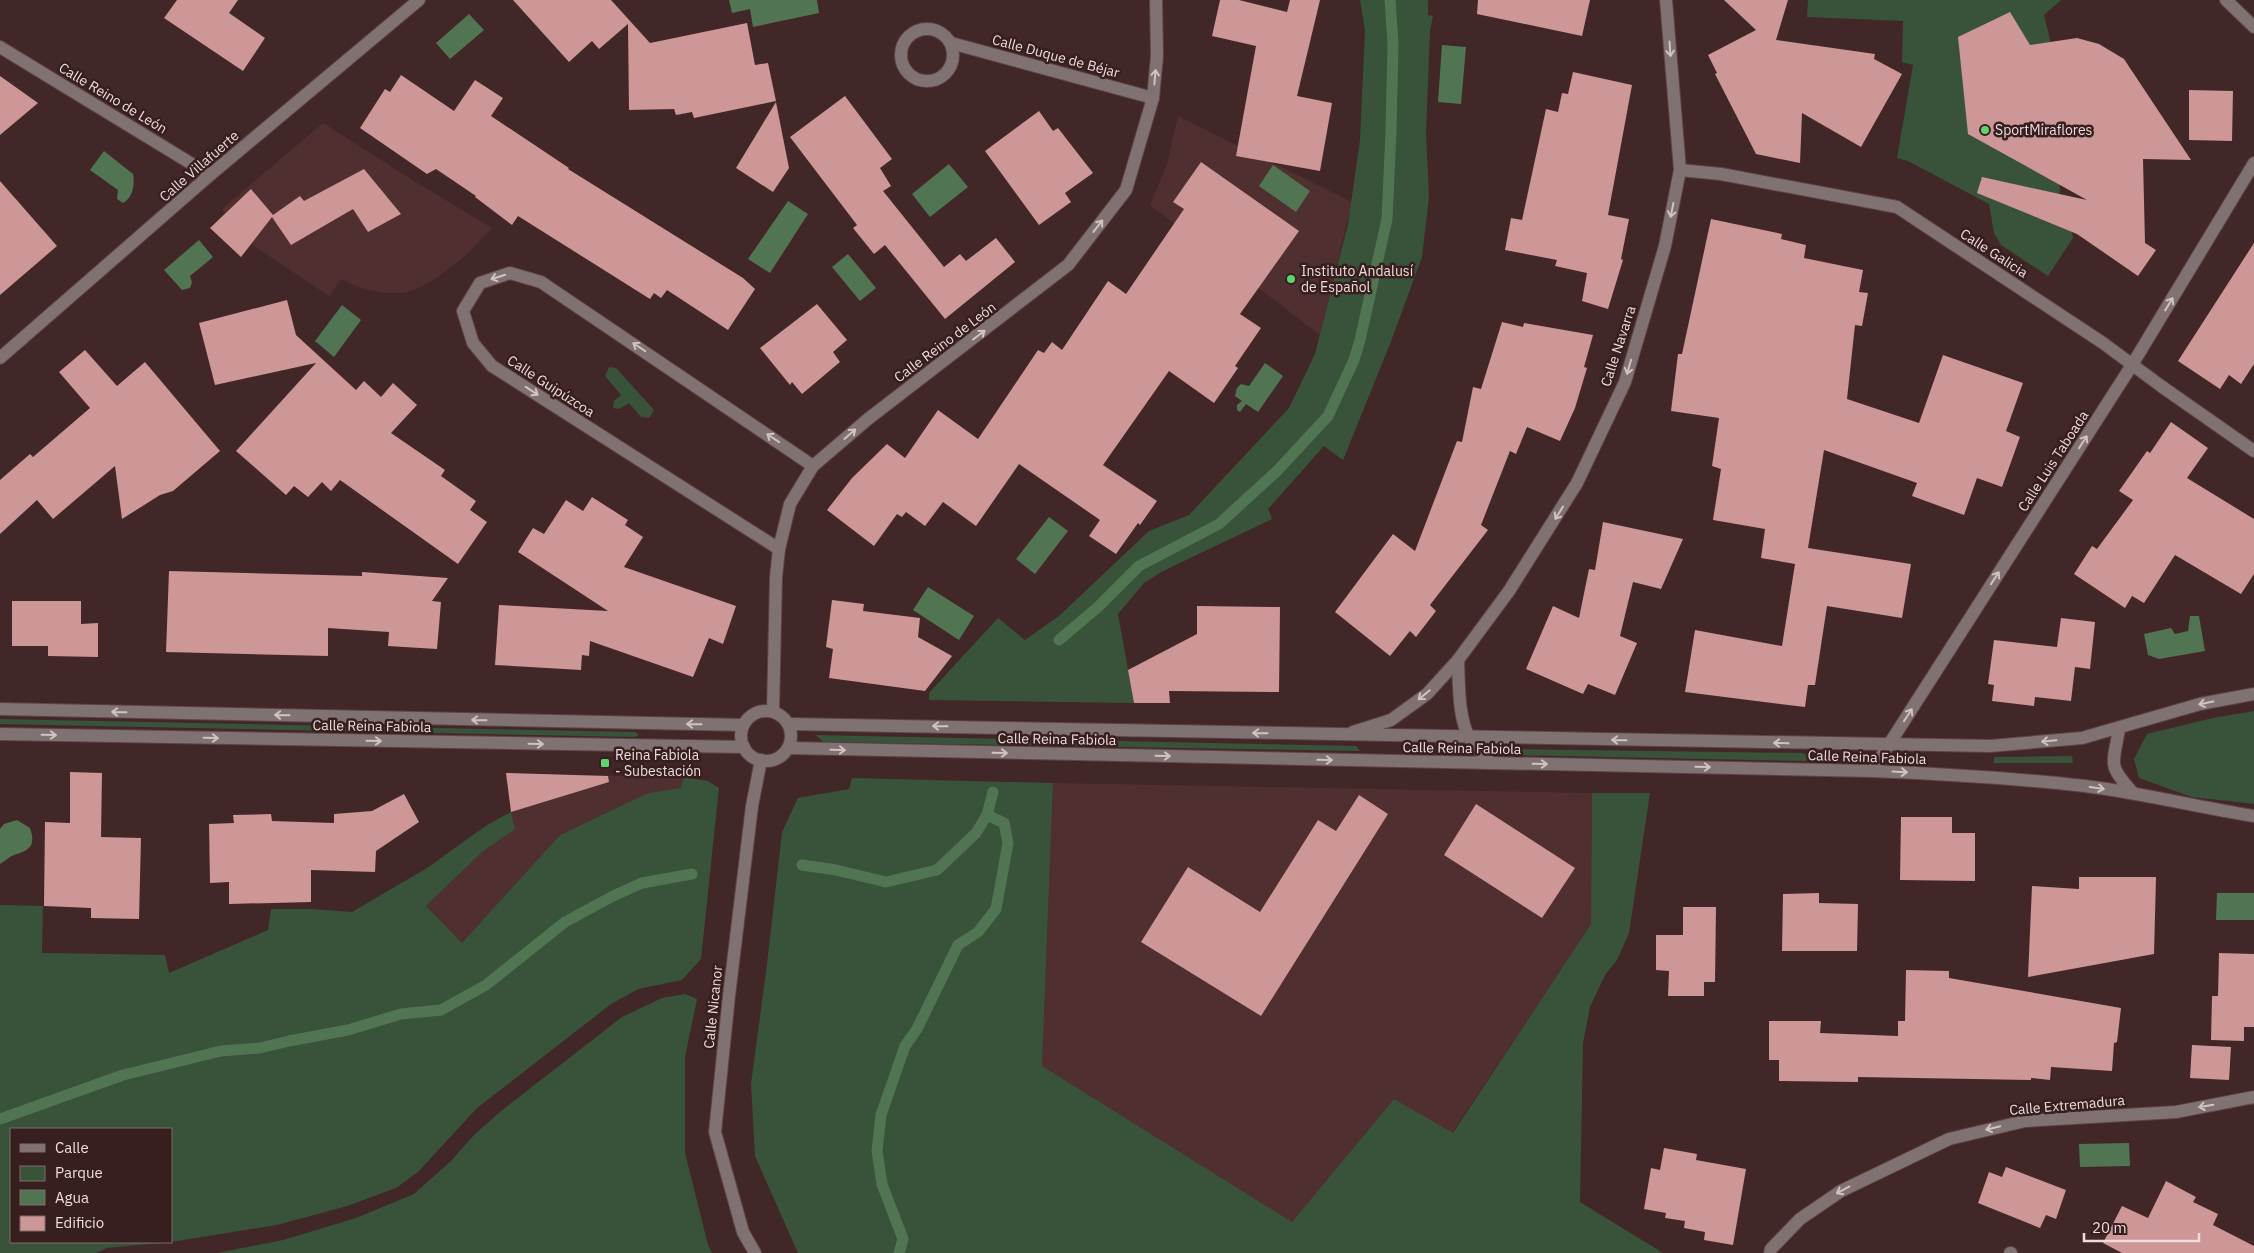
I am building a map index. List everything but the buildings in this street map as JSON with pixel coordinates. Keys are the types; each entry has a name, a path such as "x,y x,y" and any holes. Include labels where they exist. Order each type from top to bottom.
{"street":[{"name":"Calle Villafuerte","path":"0,358 210,175 419,0"},
{"name":"Calle Reino de León","path":"773,712 776,577 779,549 790,504 813,466 868,419 1068,265 1126,190 1153,98 1157,56 1156,0"},
{"name":"Calle Navarra","path":"1343,735 1391,720 1427,694 1458,660 1509,591 1577,483 1625,382 1665,246 1680,170 1666,0"},
{"path":"2226,0 2254,27"},
{"name":"Calle Duque de Béjar","path":"951,43 954,55 951,67 944,76 932,82 921,81 910,77 903,68 900,58 902,47 908,36 919,30 931,29 943,34 951,43 1153,98"},
{"name":"Calle Reino de León","path":"0,47 210,175"},
{"name":"Calle Luis Taboada","path":"1872,771 2132,365 2254,163"},
{"name":"Calle Galicia","path":"1680,170 1721,174 1897,206 2104,343 2254,451"},
{"name":"Calle Guipúzcoa","path":"779,549 492,366 473,343 463,311 480,283 510,273 542,282 813,466"},
{"path":"1458,660 1459,696 1469,737 1491,763"},
{"name":"Calle Reina Fabiola","path":"789,724 1990,746 2082,738 2119,729 2200,704 2254,694"},
{"name":"Calle Reina Fabiola","path":"0,709 743,725"},
{"path":"761,711 773,712 783,717 789,724 792,736 789,748 772,760 761,760 751,755 744,748 741,736 743,725 751,716 761,711"},
{"path":"2119,729 2113,765 2115,773 2133,793"},
{"name":"Calle Reina Fabiola","path":"0,734 744,748"},
{"name":"Calle Reina Fabiola","path":"789,748 1872,771 1989,777 2133,793 2254,816"},
{"name":"Calle Nicanor","path":"754,1253 743,1232 715,1132 751,816 761,760"},
{"name":"Calle Extremadura","path":"1770,1253 1771,1249 1800,1219 1841,1190 1949,1139 2025,1121 2176,1112 2254,1097"}],"shaded area":[{"name":"Instituto Andalusí de Español","path":"1178,116 1352,202 1320,335 1150,205 1167,164"},
{"path":"323,123 492,228 466,255 434,280 421,287 405,293 386,293 363,289 341,279 329,296 251,244 239,234 241,232 222,209"},
{"path":"557,775 683,777 681,788 648,793 560,835 462,943 426,906 482,852 515,829 511,812"},
{"path":"1053,783 1592,793 1591,924 1452,1133 1394,1099 1292,1222 1042,1066"}],"green space":[{"path":"1360,0 1428,0 1428,15 1433,16 1430,30 1426,135 1429,197 1422,257 1390,344 1343,460 1324,446 1268,509 1272,519 1163,571 1144,583 1118,614 1134,703 929,700 929,693 998,618 1025,640 1059,616 1149,531 1189,515 1289,408 1315,354 1348,224 1360,140 1365,30"},
{"name":"SportMiraflores","path":"1808,0 2061,0 2044,15 2058,72 2060,207 2069,221 2073,238 2048,276 2001,245 1994,233 1989,204 1908,161 1897,158 1913,65 1902,62 1903,21 1807,17"},
{"path":"609,367 616,368 654,410 649,418 641,417 629,403 619,409 613,408 614,401 621,395 605,376"},
{"path":"2254,711 2254,804 2192,797 2139,778 2134,759 2147,734 2213,718"},
{"path":"0,719 635,732 639,735 635,737 0,724"},
{"path":"815,735 1356,746 1360,751 824,742"},
{"path":"1502,749 1803,753 1809,757 1806,761 1508,755"},
{"path":"2072,756 2073,763 1994,763 1994,757"},
{"path":"683,777 708,781 719,788 701,959 682,980 638,989 611,1004 477,1108 418,1172 396,1188 347,1206 277,1225 172,1242 172,1128 10,1128 10,1243 159,1243 107,1248 96,1253 0,1253 0,905 43,906 42,953 165,955 169,973 268,930 271,909 352,912 427,868 487,825 511,812 515,829 482,852 426,906 462,943 560,835 648,793 681,788"},
{"path":"852,778 1053,783 1042,1066 1292,1222 1394,1099 1453,1133 1591,924 1592,793 1650,793 1629,933 1617,960 1605,975 1590,1007 1583,1043 1580,1202 1663,1253 798,1253 755,1156 751,1084 782,832 798,798 849,789"},
{"path":"685,994 697,999 685,1057 685,1153 708,1245 712,1253 217,1253 283,1240 356,1218 414,1194 451,1161 474,1135 501,1111 622,1017 662,998"}],"water":[{"path":"729,0 817,0 819,13 753,27 750,9 732,13"},
{"path":"469,14 484,30 450,59 436,43"},
{"path":"1442,45 1466,47 1461,104 1438,102"},
{"path":"104,151 133,174 132,190 129,198 123,203 117,199 118,190 90,170"},
{"path":"949,164 968,187 930,217 912,194"},
{"path":"1273,165 1310,191 1296,212 1259,186"},
{"path":"788,201 808,214 770,273 748,259"},
{"path":"199,240 213,257 190,276 192,282 190,288 182,290 164,270"},
{"path":"848,254 876,288 860,301 832,267"},
{"path":"342,305 361,320 334,357 315,341"},
{"path":"1265,363 1283,376 1258,412 1246,404 1240,412 1237,410 1237,405 1242,401 1235,396 1237,388 1241,384 1249,386"},
{"path":"1049,517 1068,531 1035,574 1016,559"},
{"path":"928,587 974,616 959,640 913,610"},
{"path":"2190,616 2199,616 2205,651 2159,659 2148,655 2144,634 2171,628 2175,634 2188,631"},
{"path":"17,820 30,828 32,843 28,849 0,864 0,829 4,824"},
{"path":"2217,893 2254,893 2254,920 2216,920"},
{"path":"2129,1143 2130,1166 2080,1167 2079,1144"}],"waterway":[{"path":"1059,640 1098,607 1139,566 1219,524 1277,471 1328,416 1354,360 1360,340 1387,219 1393,43 1390,0"},
{"path":"802,865 836,870 886,882 937,870 976,833 987,815 993,792"},
{"path":"899,1253 903,1239 882,1184 877,1151 881,1115 905,1046 917,1029 958,945 978,932 996,909 1008,843 1004,823 987,815"},
{"path":"0,1119 123,1075 221,1051 260,1048 348,1030 401,1014 441,1010 486,985 565,922 613,896 642,883 692,874"}],"place":[{"name":"SportMiraflores","path":"1985,130"},
{"name":"Instituto Andalusí de Español","path":"1291,279"},
{"name":"Reina Fabiola - Subestación","path":"605,763"}]}
